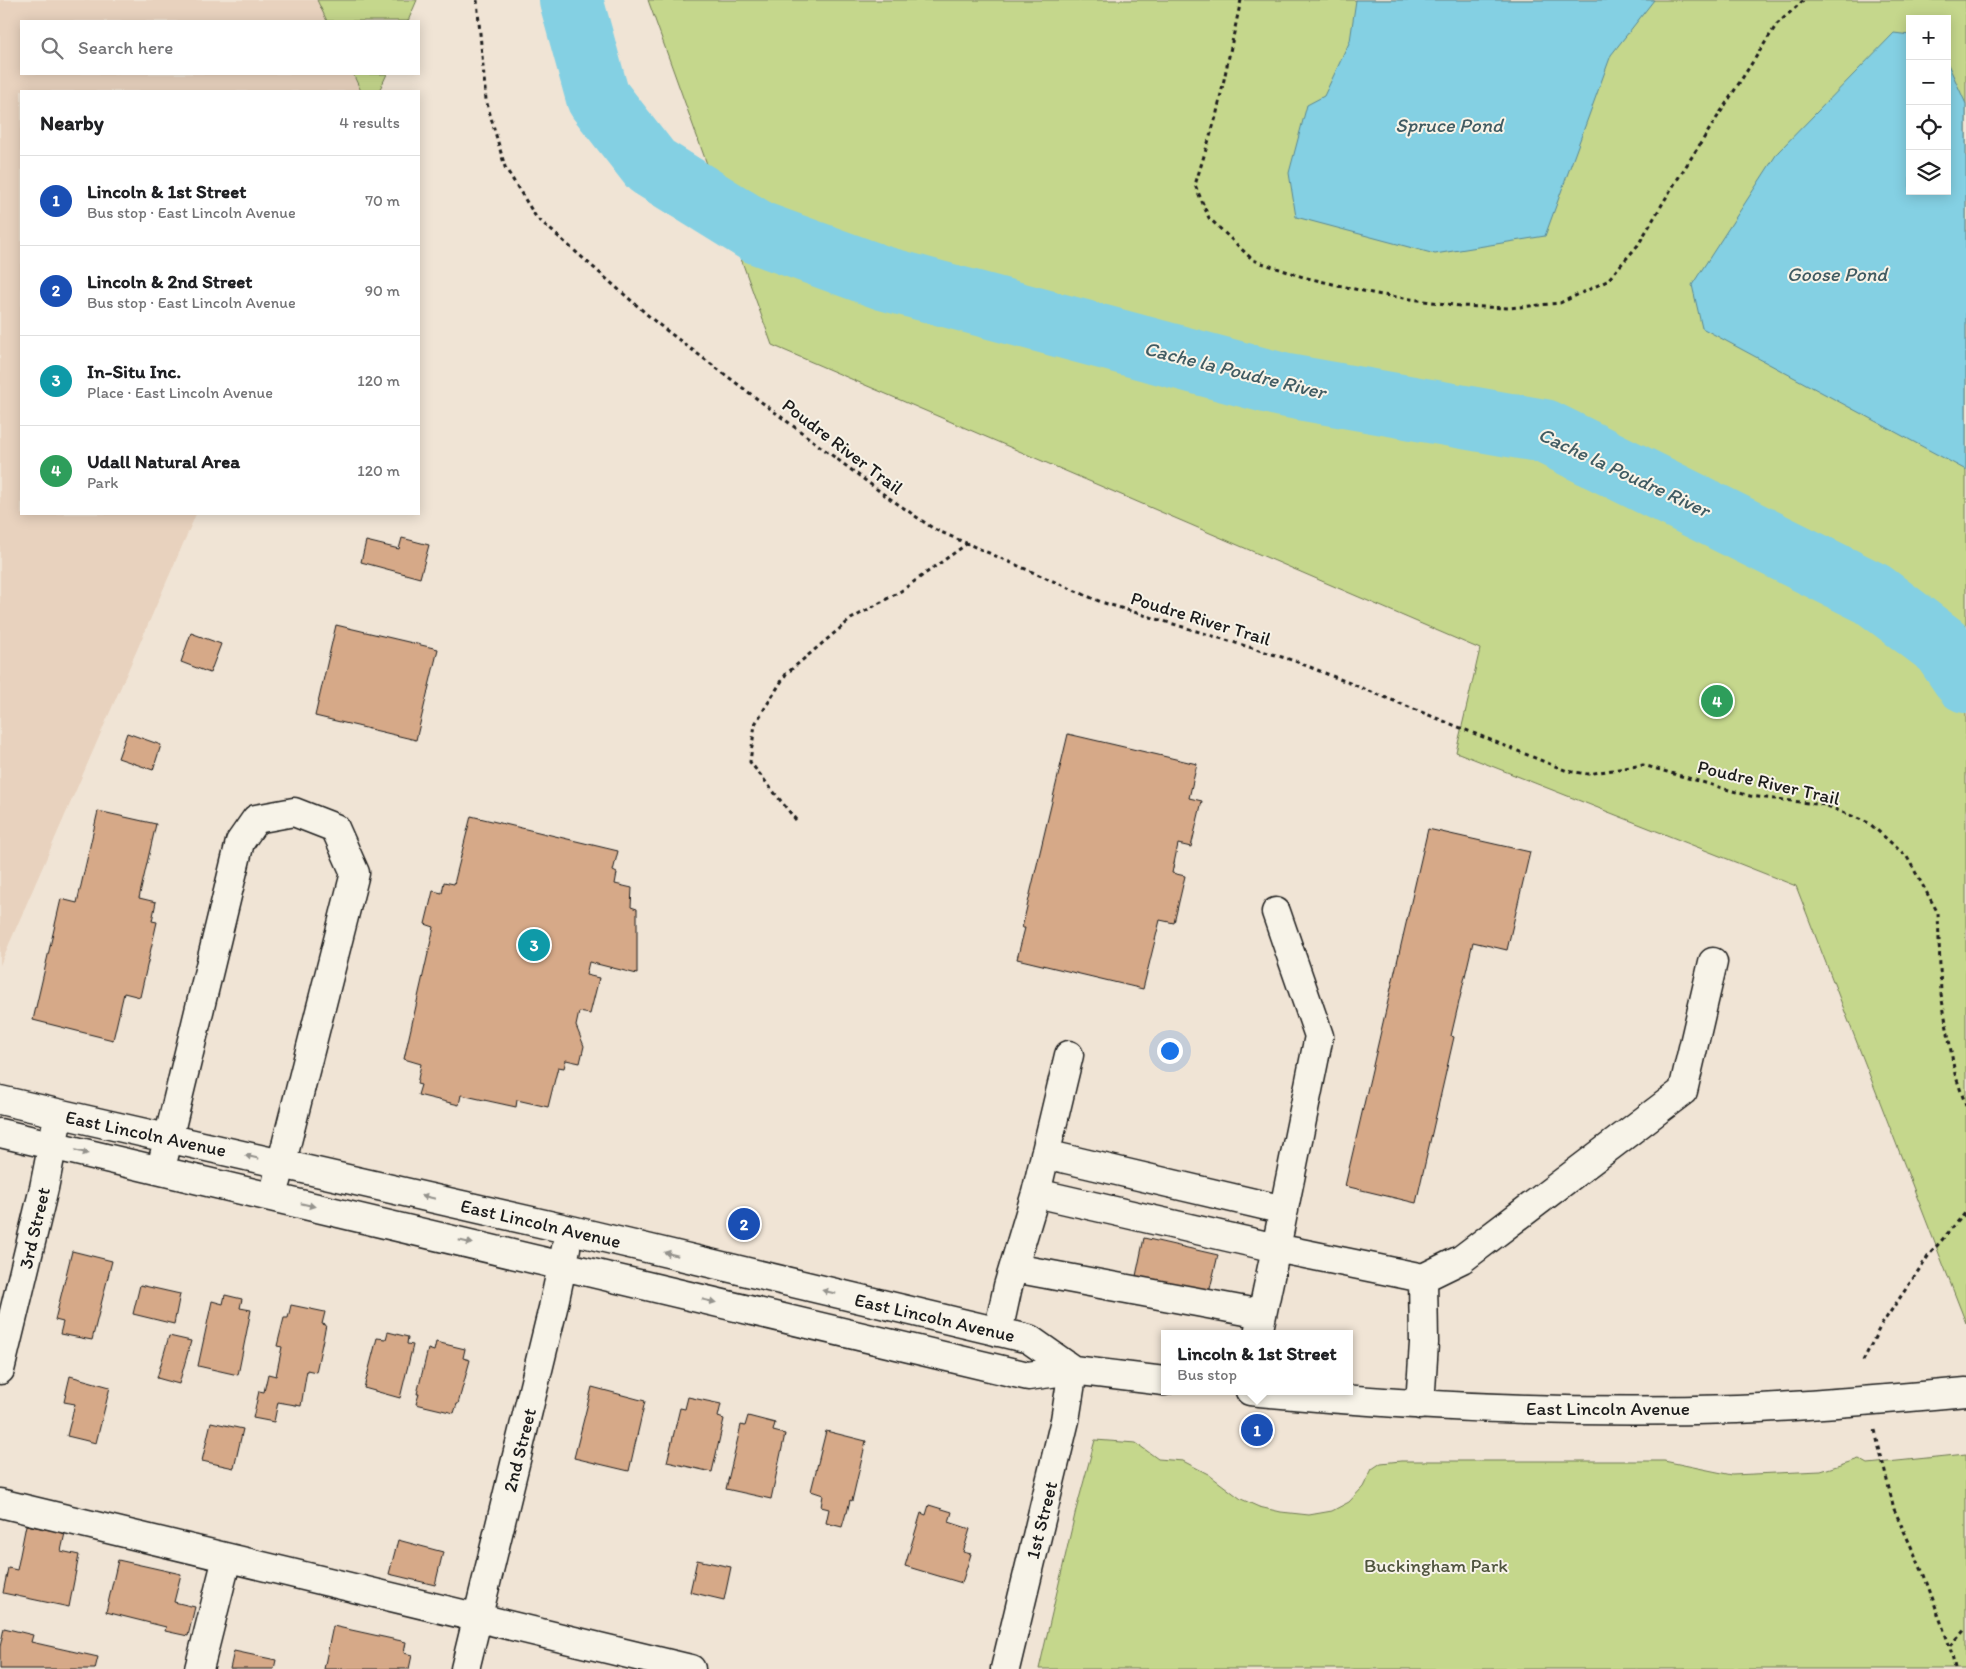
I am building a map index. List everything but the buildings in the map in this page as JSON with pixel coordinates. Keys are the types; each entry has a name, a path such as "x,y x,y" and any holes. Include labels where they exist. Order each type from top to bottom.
{"street":[{"path":"160,1172 240,842 256,819 294,812 335,828 355,873 273,1196"},
{"path":"1014,1268 1260,1324 1319,1036 1276,912"},
{"path":"1036,1193 1276,1248 1423,1278 1462,1259 1683,1091 1713,962"},
{"path":"998,1332 1036,1193 1069,1055"},
{"name":"East Lincoln Avenue","path":"0,1100 571,1230 1029,1339 1073,1370"},
{"name":"3rd Street","path":"0,1370 44,1188 59,1114"},
{"name":"East Lincoln Avenue","path":"0,1133 1028,1376 1073,1370 1161,1381"},
{"path":"1045,1154 1284,1210"},
{"name":"2nd Street","path":"465,1669 571,1230"},
{"path":"1420,1405 1424,1343 1423,1278"},
{"name":"1st Street","path":"1005,1669 1065,1420 1073,1370"},
{"name":"East Lincoln Avenue","path":"1287,1395 1420,1405 1596,1409 1736,1409 1866,1401 1966,1392"},
{"path":"0,1503 691,1669"},
{"path":"199,1669 227,1558"}],"path":[{"name":"Poudre River Trail","path":"477,0 486,100 505,167 536,217 658,324 882,493 934,529 1101,602 1295,661 1567,771 1588,774 1643,765 1750,796 1825,805 1869,824 1907,857 1938,913 1940,994 1955,1074 1966,1106"},
{"path":"1241,0 1216,117 1195,185 1209,218 1253,260 1303,277 1376,294 1460,306 1509,308 1560,303 1607,280 1638,246 1670,191 1777,24 1804,0"},
{"path":"796,820 750,762 755,724 786,674 850,618 901,591 968,543"},
{"path":"1863,1361 1880,1327 1929,1255 1966,1212"},
{"path":"1866,1401 1894,1509 1924,1575 1950,1647 1954,1669"},
{"path":"1950,1647 1966,1628"}],"shaded area":[{"path":"0,0 317,0 327,20 20,20 20,75 353,75 361,90 20,90 20,515 196,515 0,965"}],"green space":[{"path":"317,0 417,0 408,20 327,20"},
{"path":"648,0 1966,0 1966,1323 1796,886 1456,752 1480,649 772,345"},
{"path":"353,75 387,75 379,90 361,90"},
{"name":"Buckingham Park","path":"1095,1440 1136,1443 1158,1459 1183,1461 1208,1474 1241,1499 1259,1507 1309,1515 1332,1511 1349,1502 1363,1487 1372,1469 1381,1463 1401,1461 1664,1461 1732,1475 1821,1471 1859,1459 1868,1464 1966,1454 1966,1669 1039,1669 1076,1510"}],"water":[{"name":"Spruce Pond","path":"1356,0 1654,0 1611,55 1545,236 1435,254 1296,217 1289,173 1307,105 1324,96 1350,41"},
{"name":"Goose Pond","path":"1894,33 1906,34 1906,195 1951,195 1951,71 1966,104 1966,470 1702,328 1692,285 1778,152"}],"waterway":[{"name":"Cache la Poudre River","path":"571,0 598,98 651,166 759,233 883,278 1282,385 1544,431 1873,594 1942,646 1966,681"}],"place":[{"name":"Udall Natural Area","path":"1717,701"},
{"name":"In-Situ Inc.","path":"534,945"},
{"name":"Lincoln & 2nd Street","path":"744,1224"},
{"name":"Lincoln & 1st Street","path":"1257,1430"}]}
